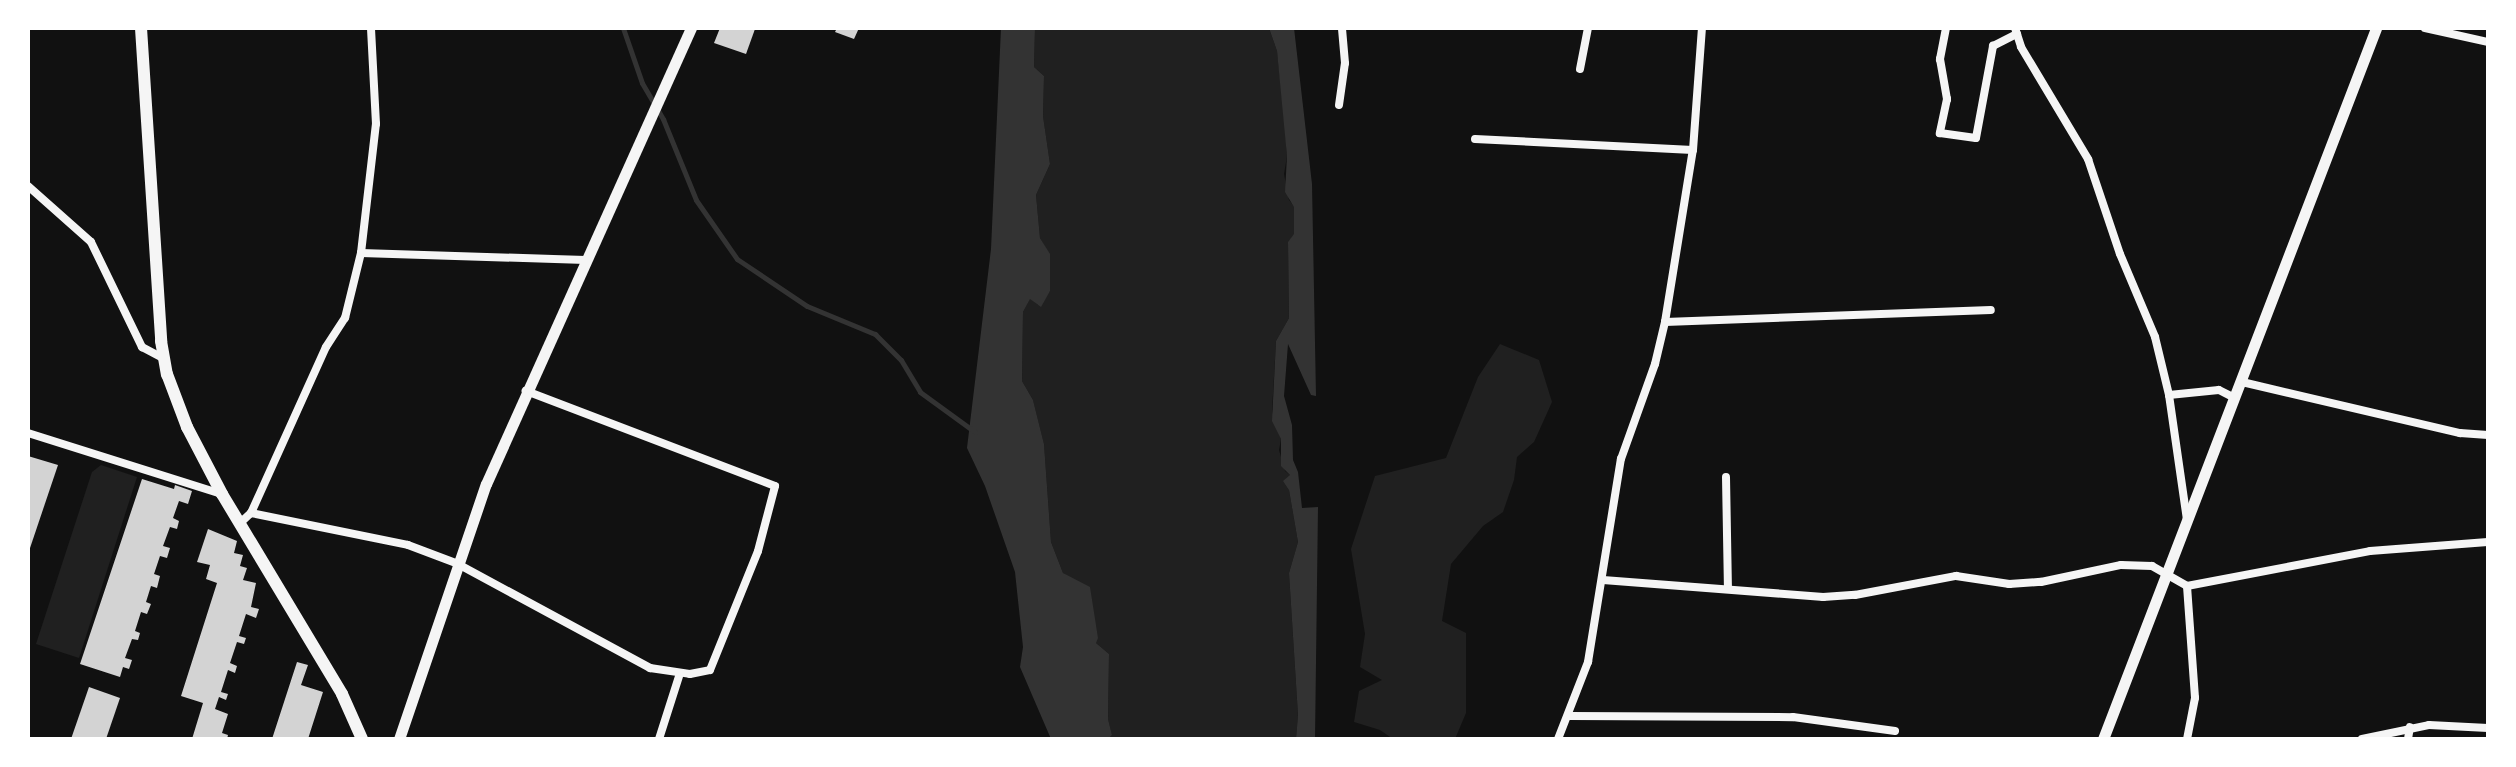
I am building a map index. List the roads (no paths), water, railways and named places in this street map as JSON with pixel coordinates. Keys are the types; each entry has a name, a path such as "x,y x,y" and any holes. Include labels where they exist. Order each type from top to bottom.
{"main road":[{"path":"141,28 163,358 187,427 239,524 342,694 362,739"}],"street":[{"path":"239,524 251,513 326,347 345,318 361,253 376,124 371,28"},
{"path":"399,739 456,563 526,391 691,28"},
{"path":"1339,105 1345,63 1342,28"},
{"path":"1580,69 1588,28"},
{"path":"1558,739 1570,716 1588,662 1621,459 1655,364 1665,322 1693,150 1702,28"},
{"path":"1946,28 1940,59 1947,99 1940,133 1976,138 1993,46 2016,31 2088,159 2120,254 2155,337 2169,395 2187,521"},
{"path":"2103,739 2376,28"},
{"path":"2425,28 2488,42"},
{"path":"1475,139 1693,150"},
{"path":"28,186 91,242 142,347 163,358"},
{"path":"361,253 586,260"},
{"path":"1665,322 1991,310"},
{"path":"2242,382 2460,433 2488,435"},
{"path":"2169,395 2219,390 2235,398"},
{"path":"251,513 408,545 456,563 650,668 680,673 710,670 758,551 775,486 526,391"},
{"path":"28,433 222,494"},
{"path":"1726,477 1728,587"},
{"path":"1603,580 1728,587 1823,597 1855,595 1956,576 2009,584 2041,582 2121,565 2152,566 2187,586 2370,551 2488,542"},
{"path":"2187,586 2195,698 2187,739"},
{"path":"659,739 680,673"},
{"path":"1570,716 1793,717 1895,731"},
{"path":"2408,739 2410,727"},
{"path":"2362,739 2410,727 2488,728"}],"waterway":[{"path":"623,28 642,83 663,119 696,200 737,259 807,306 875,334 901,360 920,392 975,432"}]}
